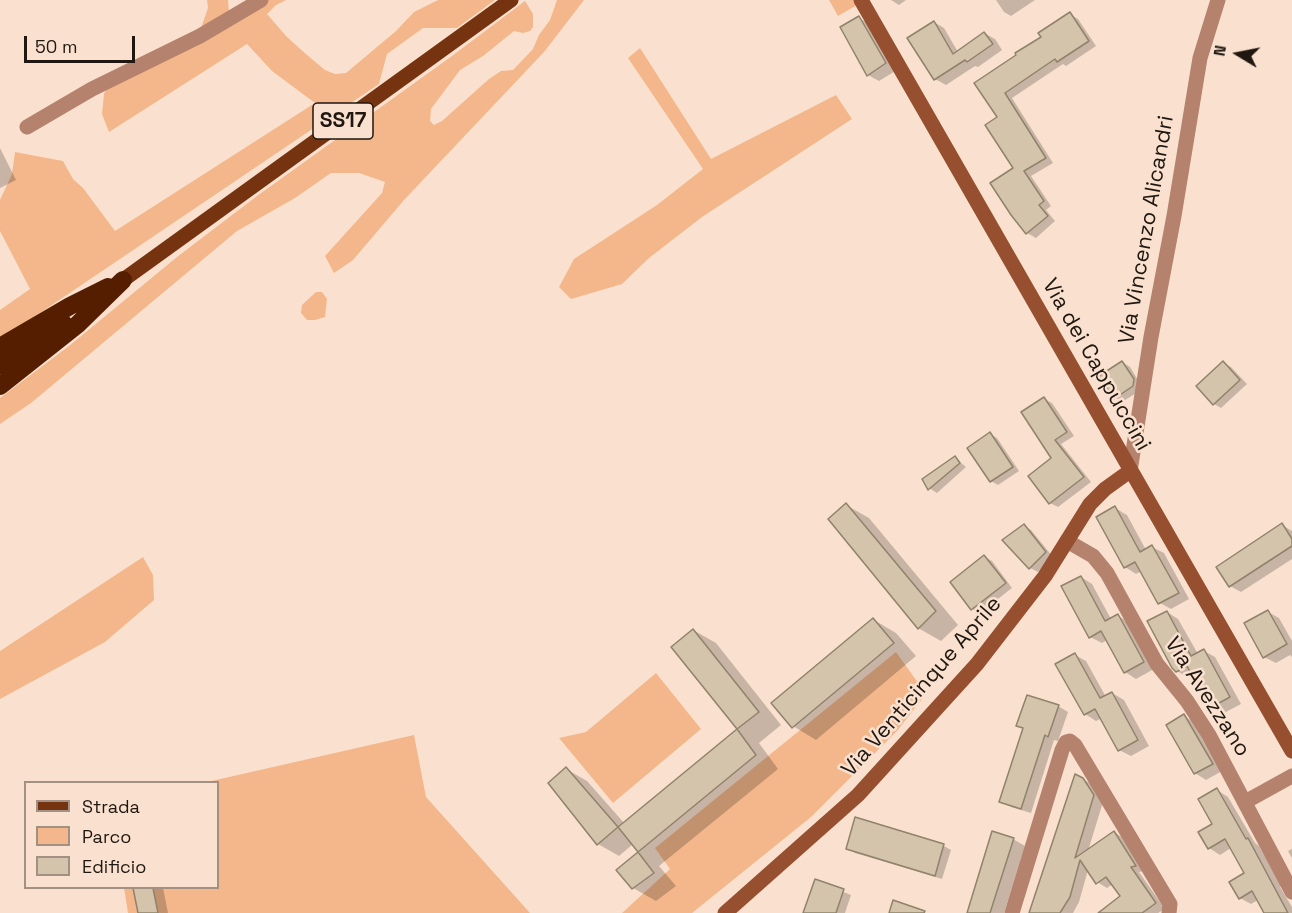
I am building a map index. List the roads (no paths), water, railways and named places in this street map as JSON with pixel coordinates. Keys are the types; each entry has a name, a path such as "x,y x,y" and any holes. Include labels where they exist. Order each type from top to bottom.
{"highway":[{"name":"SS17","path":"0,364 123,280"},
{"path":"0,347 70,306 123,280"},
{"path":"0,386 77,325 123,280"},
{"name":"SS17","path":"0,373 63,322"}],"main road":[{"name":"SS17","path":"123,280 511,0"}],"street":[{"path":"27,127 92,89 200,36 261,0"},
{"name":"Via dei Cappuccini","path":"861,0 1292,751"},
{"name":"Via Vincenzo Alicandri","path":"1130,471 1150,337 1200,58 1218,0"},
{"name":"Via Venticinque Aprile","path":"725,913 858,795 977,664 1018,613 1090,504 1105,489 1130,471"},
{"name":"Via Avezzano","path":"1067,541 1093,556 1102,565 1157,664 1194,711 1292,892"},
{"path":"1012,913 1062,750 1066,742 1070,741 1075,745 1170,904 1169,913"},
{"path":"1245,802 1292,776"}]}
